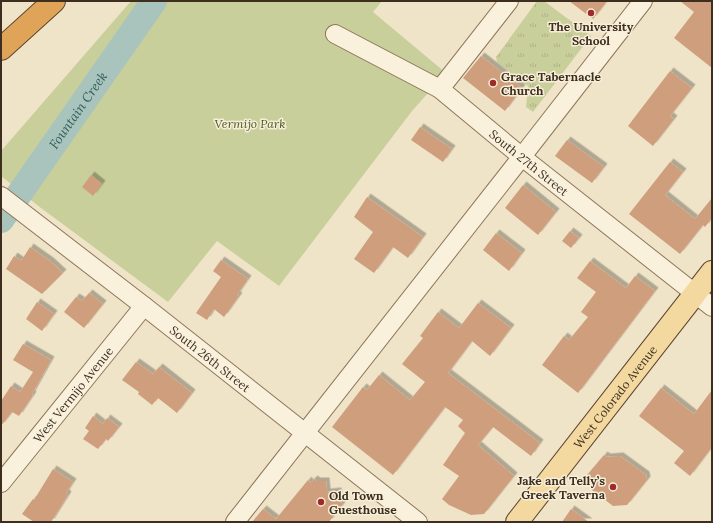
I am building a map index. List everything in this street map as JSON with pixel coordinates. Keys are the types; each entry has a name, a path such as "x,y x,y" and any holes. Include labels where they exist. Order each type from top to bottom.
{"highway":[{"path":"1,49 54,1"}],"main road":[{"name":"West Colorado Avenue","path":"517,522 712,272"}],"street":[{"path":"440,89 509,1"},
{"path":"235,522 643,1"},
{"name":"South 27th Street","path":"336,34 440,89 522,157 712,307"},
{"name":"South 26th Street","path":"1,196 144,306 418,522"},
{"name":"West Vermijo Avenue","path":"1,483 144,306"}],"green space":[{"name":"Vermijo Park","path":"131,1 382,1 373,12 446,73 412,111 279,286 217,241 168,302 41,208 1,176 1,151"},
{"path":"537,1 544,1 591,36 533,112 526,107 528,86 497,62 496,57"}],"building":[{"name":"The University School","path":"569,1 607,1 593,19"},
{"path":"680,1 712,1 712,68 674,38 694,12"},
{"name":"Grace Tabernacle Church","path":"481,56 522,88 505,111 463,78"},
{"path":"670,71 692,88 670,116 674,119 653,146 628,126"},
{"path":"420,127 452,149 443,162 411,140"},
{"path":"567,140 604,167 592,183 555,156"},
{"path":"670,162 683,172 665,195 695,219 712,198 712,218 705,227 703,225 680,254 629,214"},
{"path":"91,175 102,184 93,196 82,187"},
{"path":"523,185 556,212 538,235 505,208"},
{"path":"367,197 423,237 408,258 393,247 374,273 354,259 373,232 354,217"},
{"path":"570,231 579,238 571,248 562,241"},
{"path":"496,233 522,253 509,271 483,250"},
{"path":"30,247 50,261 63,273 42,294 6,269 14,256 21,261"},
{"path":"221,260 248,279 237,295 239,296 224,317 214,309 207,320 196,313 221,277 213,271"},
{"path":"590,261 626,288 635,276 655,291 578,393 542,365 564,336 569,340 588,317 581,312 596,292 577,278"},
{"path":"89,293 103,304 84,328 64,312 76,297 82,301"},
{"path":"37,302 54,314 42,331 26,319"},
{"path":"478,303 511,328 490,356 472,341 448,373 540,443 531,456 493,427 478,445 514,476 484,514 471,515 449,505 442,499 459,476 443,465 465,433 458,426 463,420 445,407 393,475 332,427 363,387 367,390 379,375 410,400 425,382 402,364 423,338 420,336 438,312 459,328"},
{"path":"23,344 51,360 32,394 33,395 19,416 12,412 1,426 1,401 11,386 20,392 33,372 13,360"},
{"path":"136,362 153,374 159,367 192,393 177,413 158,398 152,405 138,394 139,392 122,380"},
{"path":"661,388 694,414 712,390 712,447 690,476 674,463 684,451 639,416"},
{"path":"93,416 103,424 107,418 119,427 108,441 106,439 98,449 83,439 89,431 85,428"},
{"path":"604,455 607,457 620,456 646,475 647,480 627,505 613,506 592,490 591,478 587,475"},
{"path":"53,469 73,482 66,493 68,495 51,522 34,522 22,514 33,499 34,500"},
{"path":"314,479 317,481 326,481 327,492 338,491 339,500 343,504 329,522 252,522 263,509 276,519 308,480 310,483"},
{"path":"571,509 589,522 562,522"}],"waterway":[{"name":"Fountain Creek","path":"1,220 154,1"}],"place":[{"name":"The University School","path":"591,13"},
{"name":"Grace Tabernacle Church","path":"493,83"},
{"name":"Jake and Telly’s Greek Taverna","path":"613,487"},
{"name":"Old Town Guesthouse","path":"321,502"}]}
